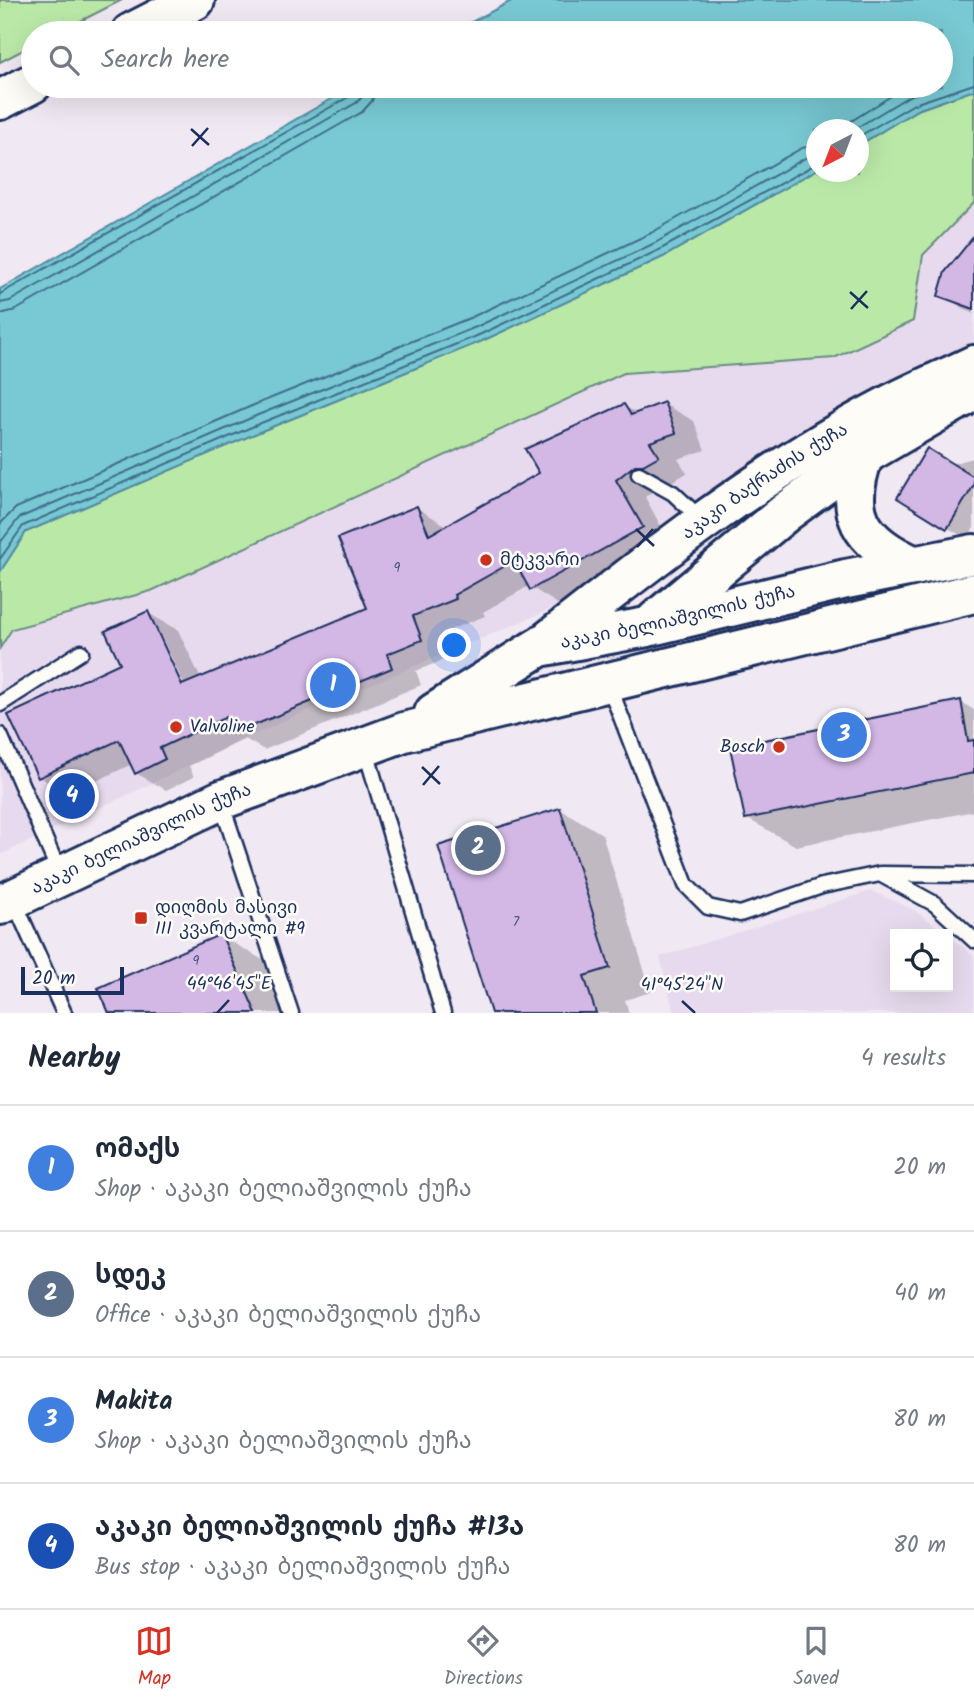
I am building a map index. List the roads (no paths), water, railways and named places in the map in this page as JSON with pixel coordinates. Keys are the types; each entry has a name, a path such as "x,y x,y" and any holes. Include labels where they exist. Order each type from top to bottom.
{"main road":[{"path":"154,21 195,0"},
{"path":"0,100 21,89"},
{"name":"აკაკი ბაქრაძის ქუჩა","path":"539,648 649,561 833,436 888,405 974,366"},
{"name":"აკაკი ბაქრაძის ქუჩა","path":"600,683 647,627 785,513 864,455 974,391"},
{"path":"864,455 854,480 854,503 859,523 873,542 891,555 915,566"},
{"name":"აკაკი ბელიაშვილის ქუჩა","path":"404,732 539,648 647,627 974,554"},
{"name":"აკაკი ბელიაშვილის ქუჩა","path":"6,902 221,800 404,732 974,593"}],"lane":[{"path":"639,474 673,493 704,522"},
{"path":"0,704 81,652"},
{"path":"600,683 686,885 708,907 740,914 822,886 880,874 974,875"},
{"path":"0,735 61,875"},
{"path":"365,747 443,1013"},
{"path":"221,800 291,1013"},
{"path":"880,874 935,904 974,940"},
{"path":"6,902 64,1013"}],"water":[{"path":"513,0 974,0 974,90 953,97 953,21 474,21"},
{"path":"333,98 951,98 917,110 869,139 869,119 806,119 806,176 663,257 482,341 264,430 26,532 0,572 0,289"}],"place":[{"name":"მტკვარი","path":"486,560"},
{"name":"ომაქს","path":"333,685"},
{"name":"Valvoline","path":"176,727"},
{"name":"Makita","path":"844,735"},
{"name":"Bosch","path":"779,747"},
{"name":"აკაკი ბელიაშვილის ქუჩა #13ა","path":"72,796"},
{"name":"სდეკ","path":"478,848"},
{"name":"დიღმის მასივი III კვარტალი #9","path":"141,918"}]}
